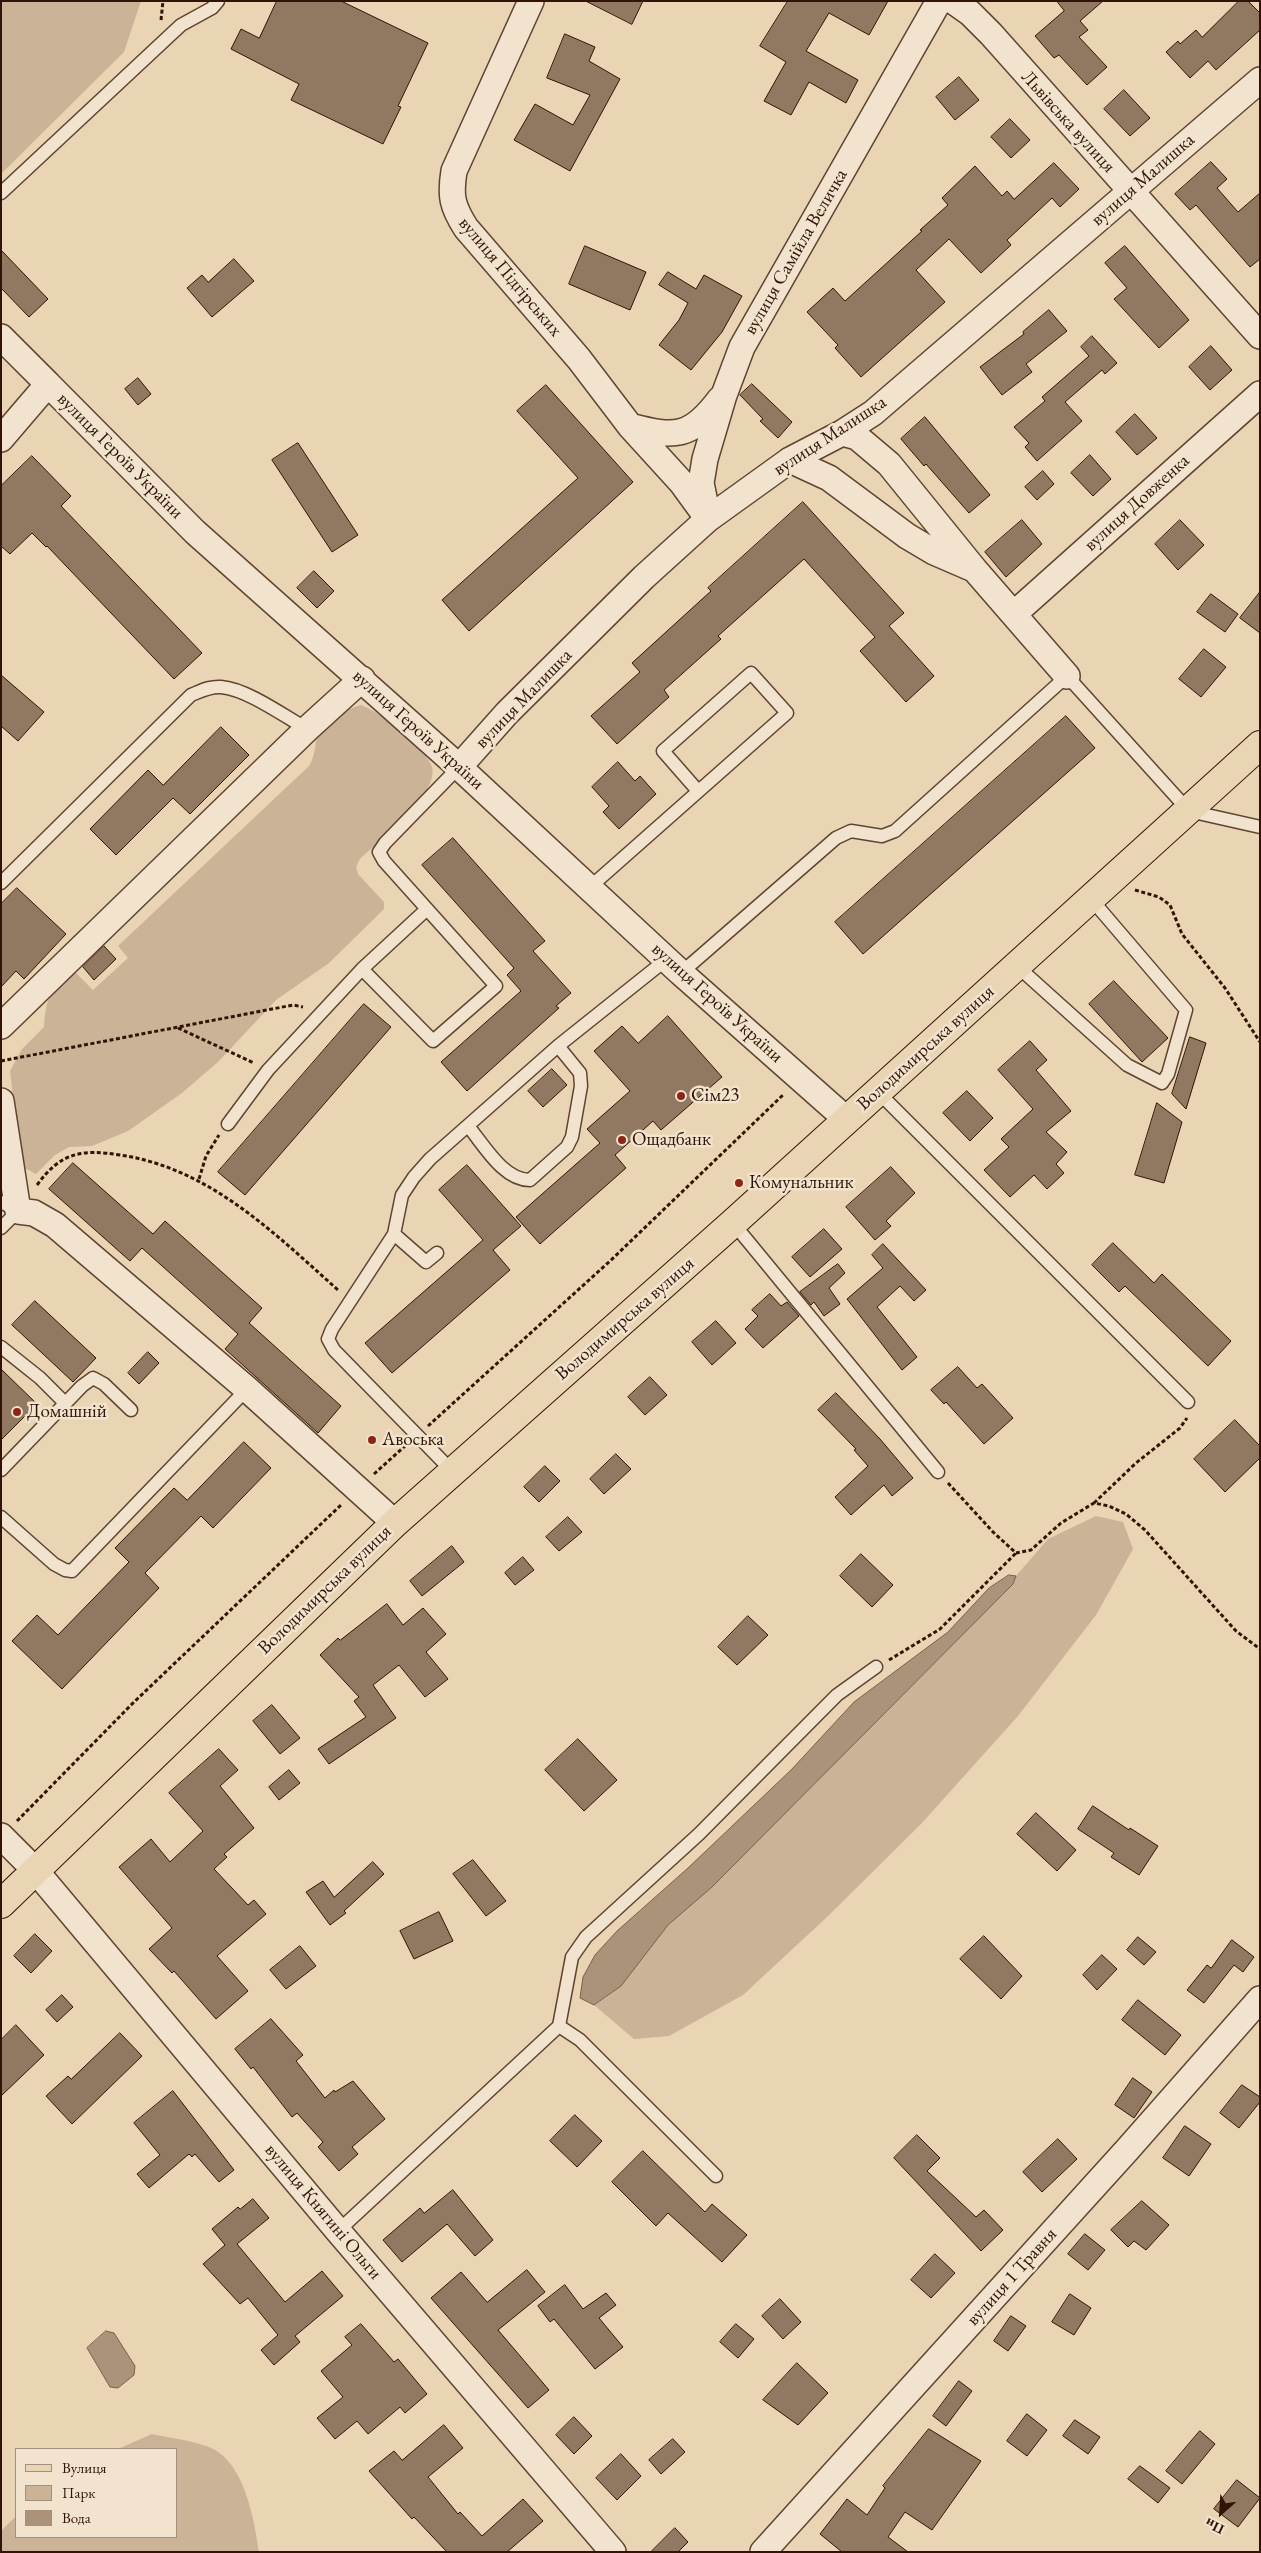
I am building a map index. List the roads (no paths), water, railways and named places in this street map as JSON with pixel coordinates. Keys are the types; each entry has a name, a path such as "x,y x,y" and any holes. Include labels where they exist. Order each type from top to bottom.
{"main road":[{"name":"Володимирська вулиця","path":"1,1904 395,1523 733,1224 846,1119 1092,900 1260,746"}],"street":[{"name":"вулиця Підгірських","path":"531,1 454,171 451,192 455,210 466,228 579,359 630,426 680,482 708,519"},
{"name":"вулиця Самійла Величка","path":"708,519 701,483 724,395 742,347 939,1"},
{"name":"Львівська вулиця","path":"953,1 970,13 991,34 1260,336"},
{"name":"вулиця Малишка","path":"459,767 507,713 644,577 708,519 790,460 842,433 873,413 1260,80"},
{"path":"1,337 48,384"},
{"name":"вулиця Героїв України","path":"1,439 48,384 195,532 459,767 674,966 846,1119"},
{"name":"вулиця Довженка","path":"1015,612 1260,394"},
{"path":"630,426 658,433 673,434 695,425 706,417 724,395"},
{"path":"842,433 857,437 889,464 975,570 1015,612 1067,676"},
{"path":"790,460 829,478 906,536 934,552 975,570"},
{"path":"1,1026 307,729 362,680"},
{"path":"1,1101 7,1214 34,1213 55,1225 247,1389 395,1523"},
{"name":"вулиця Княгині Ольги","path":"1,1836 35,1870 338,2231 613,2552"},
{"name":"вулиця 1 Травня","path":"763,2552 1120,2158 1260,1999"}],"lane":[{"path":"1,193 181,25 212,8 218,1"},
{"path":"589,888 787,713 751,673 662,751 698,791"},
{"path":"452,1471 334,1350 328,1339 350,1300 394,1234 402,1195 414,1177 558,1046 674,966 836,838 851,832 882,836 895,831 1067,676 1189,811 1260,827"},
{"path":"1,883 192,696 206,689 220,687 236,690 307,729"},
{"path":"362,970 433,1041 496,986 384,861 379,852 385,843 459,767"},
{"path":"1018,966 1127,1065 1162,1083 1168,1074 1186,1010 1092,900"},
{"path":"228,1124 268,1070 362,970 427,909"},
{"path":"468,1126 508,1173 522,1180 530,1180 567,1147 572,1137 581,1086 580,1073 558,1046"},
{"path":"877,1091 1188,1402"},
{"path":"733,1224 938,1472"},
{"path":"394,1234 426,1262 437,1253"},
{"path":"1,1347 40,1378 65,1403"},
{"path":"1,1470 82,1386 94,1378 104,1384 131,1410"},
{"path":"1,1517 54,1564 65,1570 72,1571 247,1389"},
{"path":"338,2231 559,2026 572,1957 586,1937 699,1834 837,1695 876,1667"},
{"path":"559,2026 580,2040 716,2176"}],"water":[{"path":"1009,1575 1016,1576 1013,1584 712,1887 668,1925 621,1986 594,2005 580,1998 583,1977 595,1955 617,1931 688,1868 792,1769 854,1702 948,1632 989,1588"},
{"path":"106,2331 114,2333 135,2366 134,2375 118,2388 110,2387 87,2348"}],"place":[{"name":"Сім23","path":"681,1096"},
{"name":"Ощадбанк","path":"622,1140"},
{"name":"Комунальник","path":"739,1183"},
{"name":"Домашній","path":"17,1412"},
{"name":"Авоська","path":"372,1440"}]}
